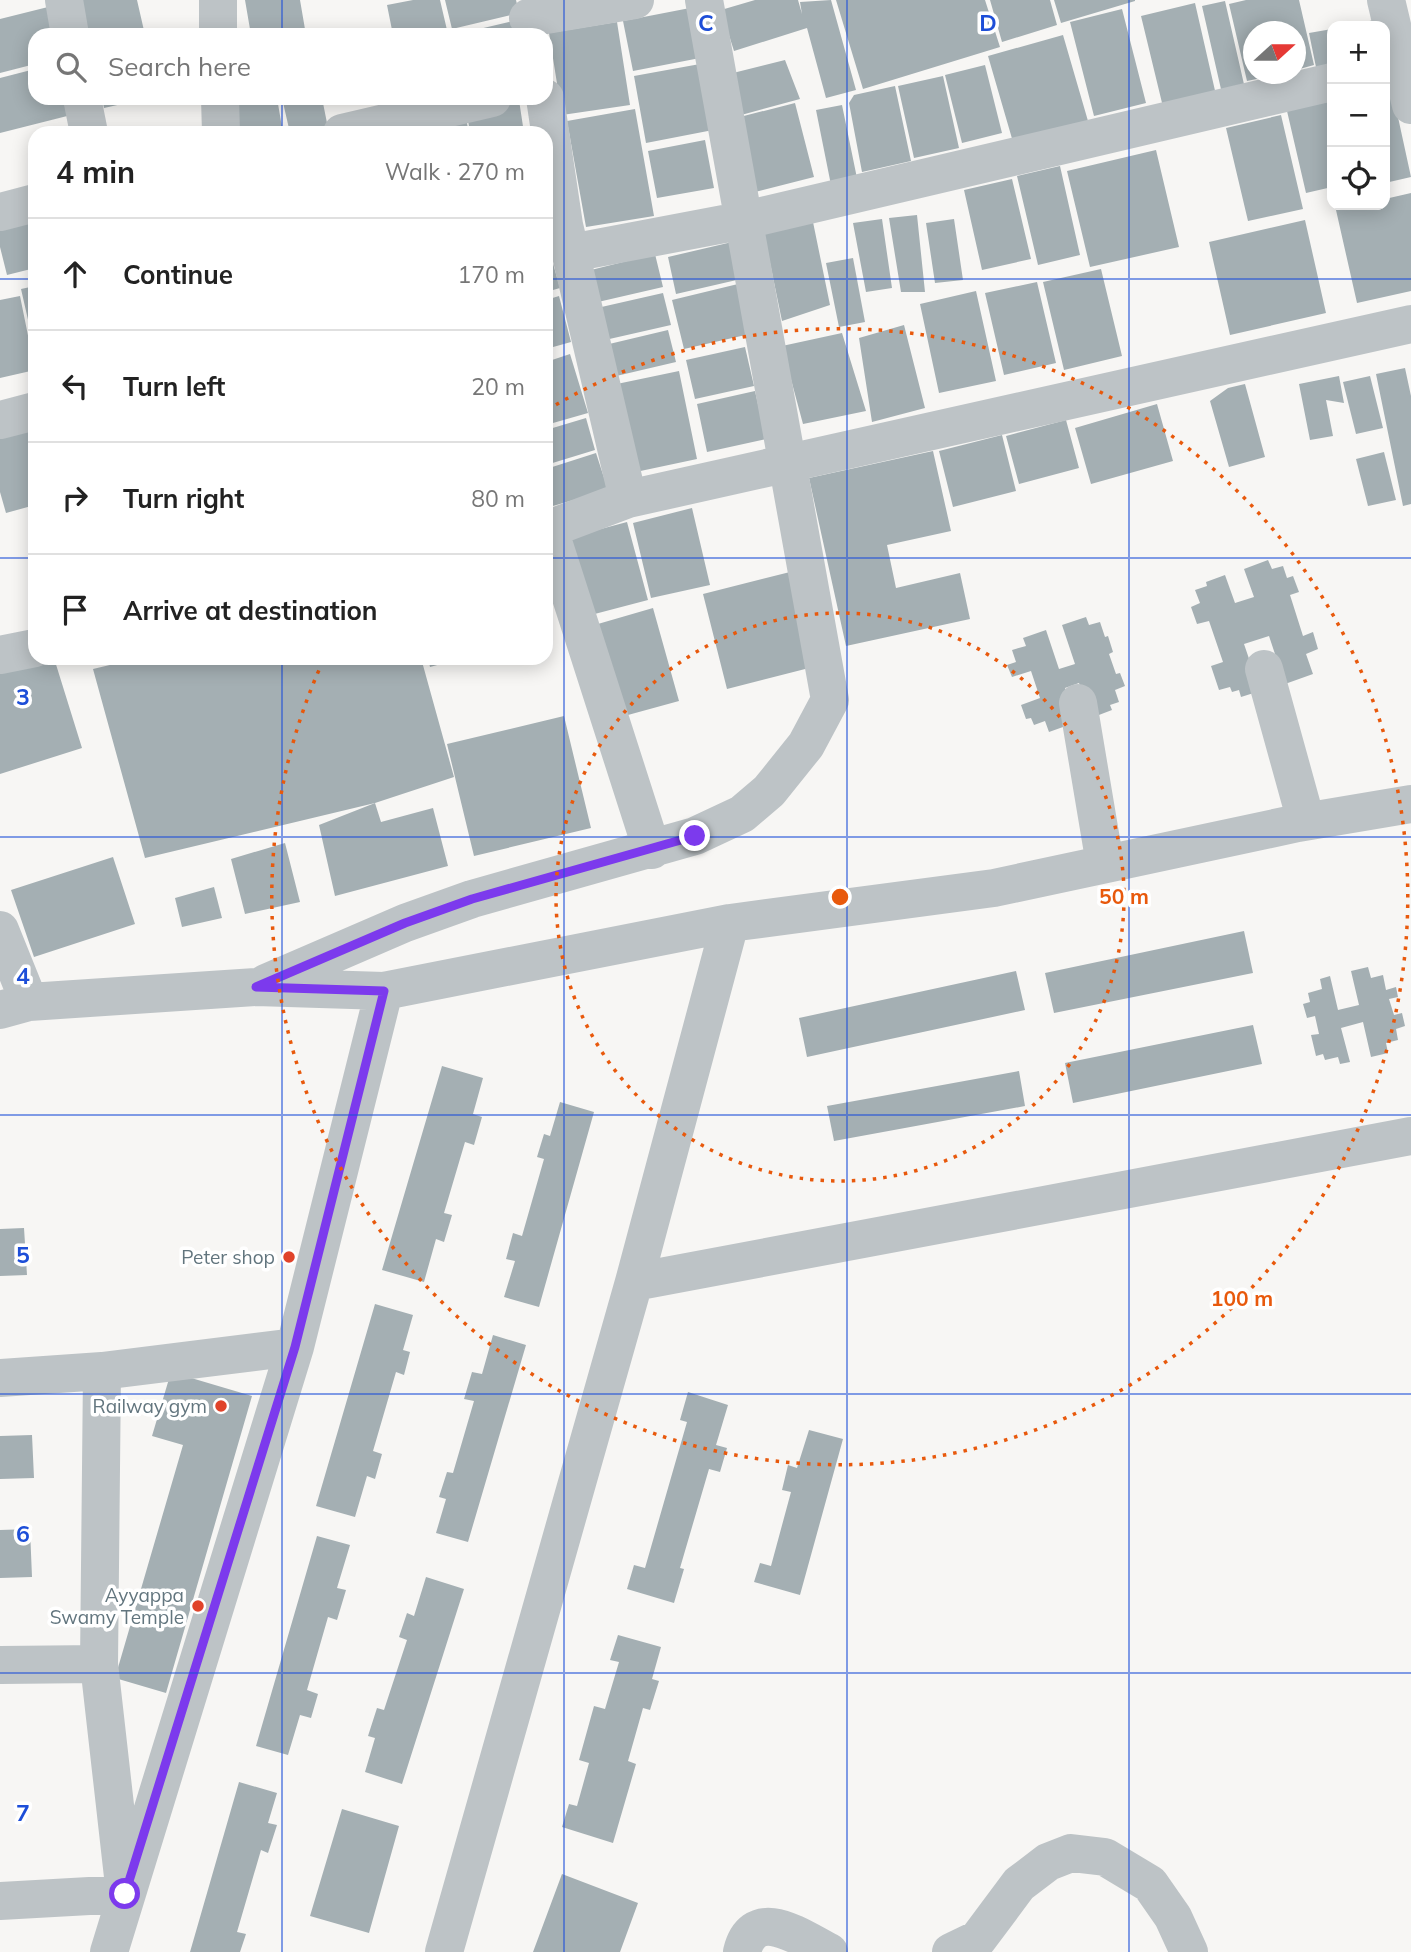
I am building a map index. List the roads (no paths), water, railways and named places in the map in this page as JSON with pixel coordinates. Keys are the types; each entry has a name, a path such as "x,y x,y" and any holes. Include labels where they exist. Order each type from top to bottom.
{"street":[{"path":"64,0 69,28"},
{"path":"218,0 218,28"},
{"path":"529,18 635,0"},
{"path":"256,987 405,923 460,903 652,850 695,836 741,814 769,791 806,745 830,700 704,0"},
{"path":"1386,0 1393,68 1411,105"},
{"path":"560,236 744,220 1327,83"},
{"path":"83,105 88,126"},
{"path":"220,105 221,126"},
{"path":"372,126 462,105"},
{"path":"546,105 548,126"},
{"path":"553,172 560,236 628,499"},
{"path":"0,212 28,205"},
{"path":"553,527 628,499 1411,324"},
{"path":"0,420 28,413"},
{"path":"553,547 652,850"},
{"path":"0,655 28,649"},
{"path":"1264,669 1306,821"},
{"path":"1078,703 1105,864"},
{"path":"0,930 14,1006 256,987 384,991 730,923 994,888 1306,821 1411,804"},
{"path":"444,1952 634,1282 730,923"},
{"path":"109,1952 295,1347 384,991"},
{"path":"634,1282 1411,1136"},
{"path":"0,1378 102,1371 295,1347"},
{"path":"102,1371 99,1664 125,1894"},
{"path":"0,1665 99,1664"},
{"path":"951,1952 978,1939 1019,1884 1048,1861 1070,1853 1104,1857 1150,1884 1172,1917 1189,1952"},
{"path":"0,1901 125,1894"},
{"path":"743,1952 749,1933 760,1926 777,1927 829,1952"}],"place":[{"name":"Peter shop","path":"289,1257"},
{"name":"Railway gym","path":"221,1406"},
{"name":"Ayyappa Swamy Temple","path":"198,1606"}]}
